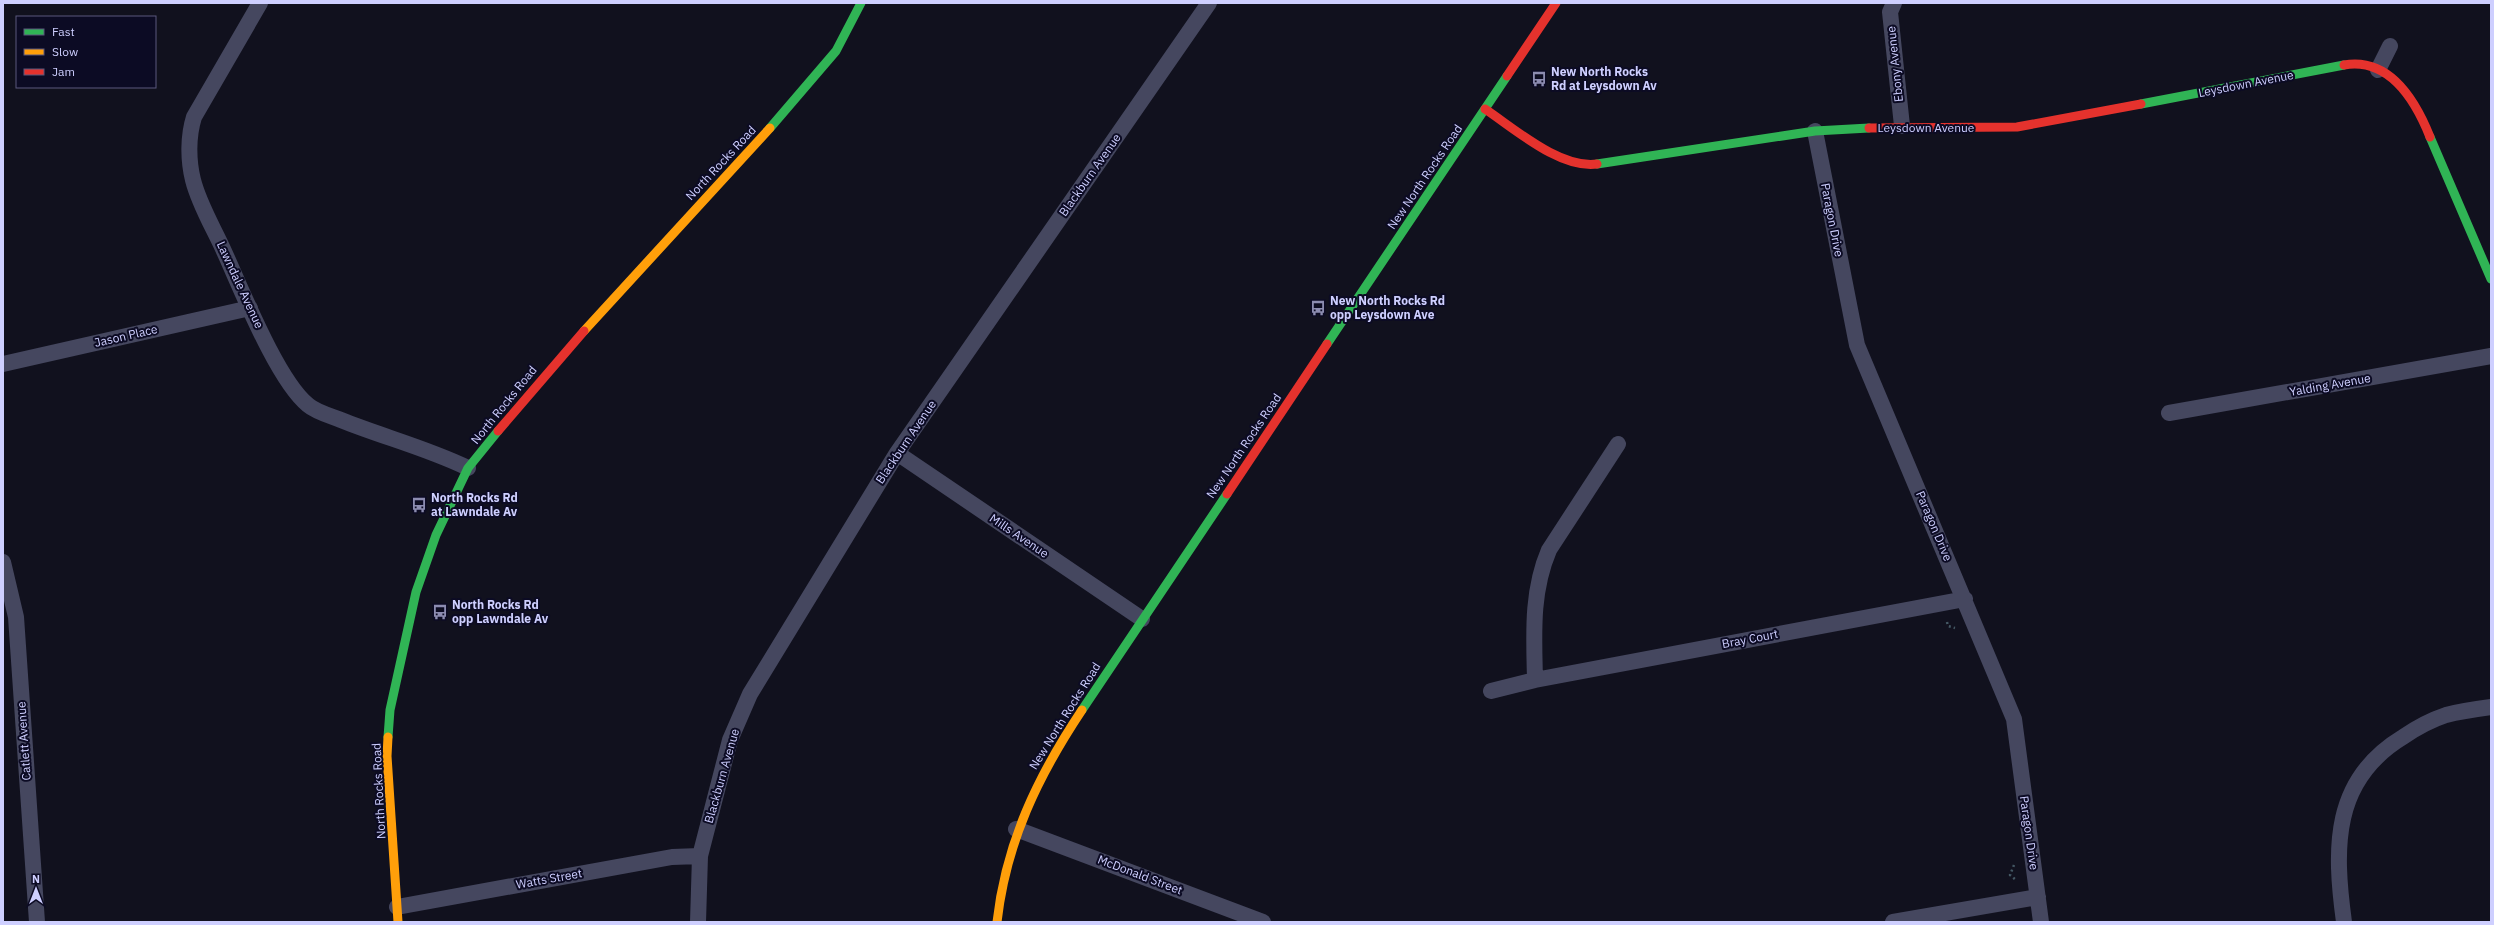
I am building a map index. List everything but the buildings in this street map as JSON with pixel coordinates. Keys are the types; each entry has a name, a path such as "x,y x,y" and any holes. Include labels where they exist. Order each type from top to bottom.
{"street":[{"name":"Lawndale Avenue","path":"260,3 199,107 190,135 194,182 250,308 279,365 297,395 309,407 354,425 442,455 468,468"},
{"name":"North Rocks Road","path":"398,915 387,756 390,710 416,592 436,536 468,468 553,364 793,102 836,51 861,3"},
{"name":"Blackburn Avenue","path":"698,922 700,856 730,740 750,694 897,453 1209,3"},
{"name":"New North Rocks Road","path":"997,922 1003,873 1016,829 1032,791 1054,752 1556,3"},
{"name":"Ebony Avenue","path":"1894,3 1890,12 1902,126"},
{"path":"2378,70 2390,46"},
{"name":"Leysdown Avenue","path":"1485,109 1556,156 1587,165 1815,131 1902,126 2017,127 2339,66 2365,66 2378,70 2395,81 2418,108 2491,279"},
{"name":"Paragon Drive","path":"1815,131 1857,345 1965,599 2014,719 2042,922"},
{"name":"Jason Place","path":"3,364 250,308"},
{"name":"Yalding Avenue","path":"2169,413 2491,356"},
{"path":"1535,680 1533,612 1542,565 1549,550 1618,444"},
{"name":"Mills Avenue","path":"897,453 1142,619"},
{"name":"Catlett Avenue","path":"3,562 16,617 37,922"},
{"name":"Bray Court","path":"1491,691 1535,680 1965,599"},
{"path":"2344,922 2337,858 2340,831 2349,797 2361,775 2378,754 2417,728 2446,715 2491,706"},
{"name":"McDonald Street","path":"1016,829 1263,922"},
{"name":"Watts Street","path":"398,915 672,857 700,856"},
{"path":"1893,922 2038,897"}],"traffic: fast":[{"path":"770,128 836,51 861,3"},
{"path":"2141,104 2344,65"},
{"path":"1327,344 1507,76"},
{"path":"1597,164 1815,131 1869,128"},
{"path":"2430,137 2491,279"},
{"path":"388,737 390,710 416,592 436,535 468,468 498,431"},
{"path":"1082,710 1227,494"}],"traffic: slow":[{"path":"584,331 770,128"},
{"path":"997,922 1001,893 1008,864 1026,811 1051,760 1082,710"},
{"path":"388,737 387,756 398,922"}],"traffic: jam":[{"path":"1507,76 1556,3"},
{"path":"2344,65 2360,64 2375,68 2388,75 2409,97 2430,137"},
{"path":"1869,128 2017,127 2141,104"},
{"path":"1485,109 1524,137 1553,154 1583,164 1597,164"},
{"path":"498,431 584,331"},
{"path":"1227,494 1327,344"}],"place":[{"name":"New North Rocks Rd at Leysdown Av","path":"1539,79"},
{"name":"New North Rocks Rd opp Leysdown Ave","path":"1318,308"},
{"name":"North Rocks Rd at Lawndale Av","path":"419,505"},
{"name":"North Rocks Rd opp Lawndale Av","path":"440,612"}]}
